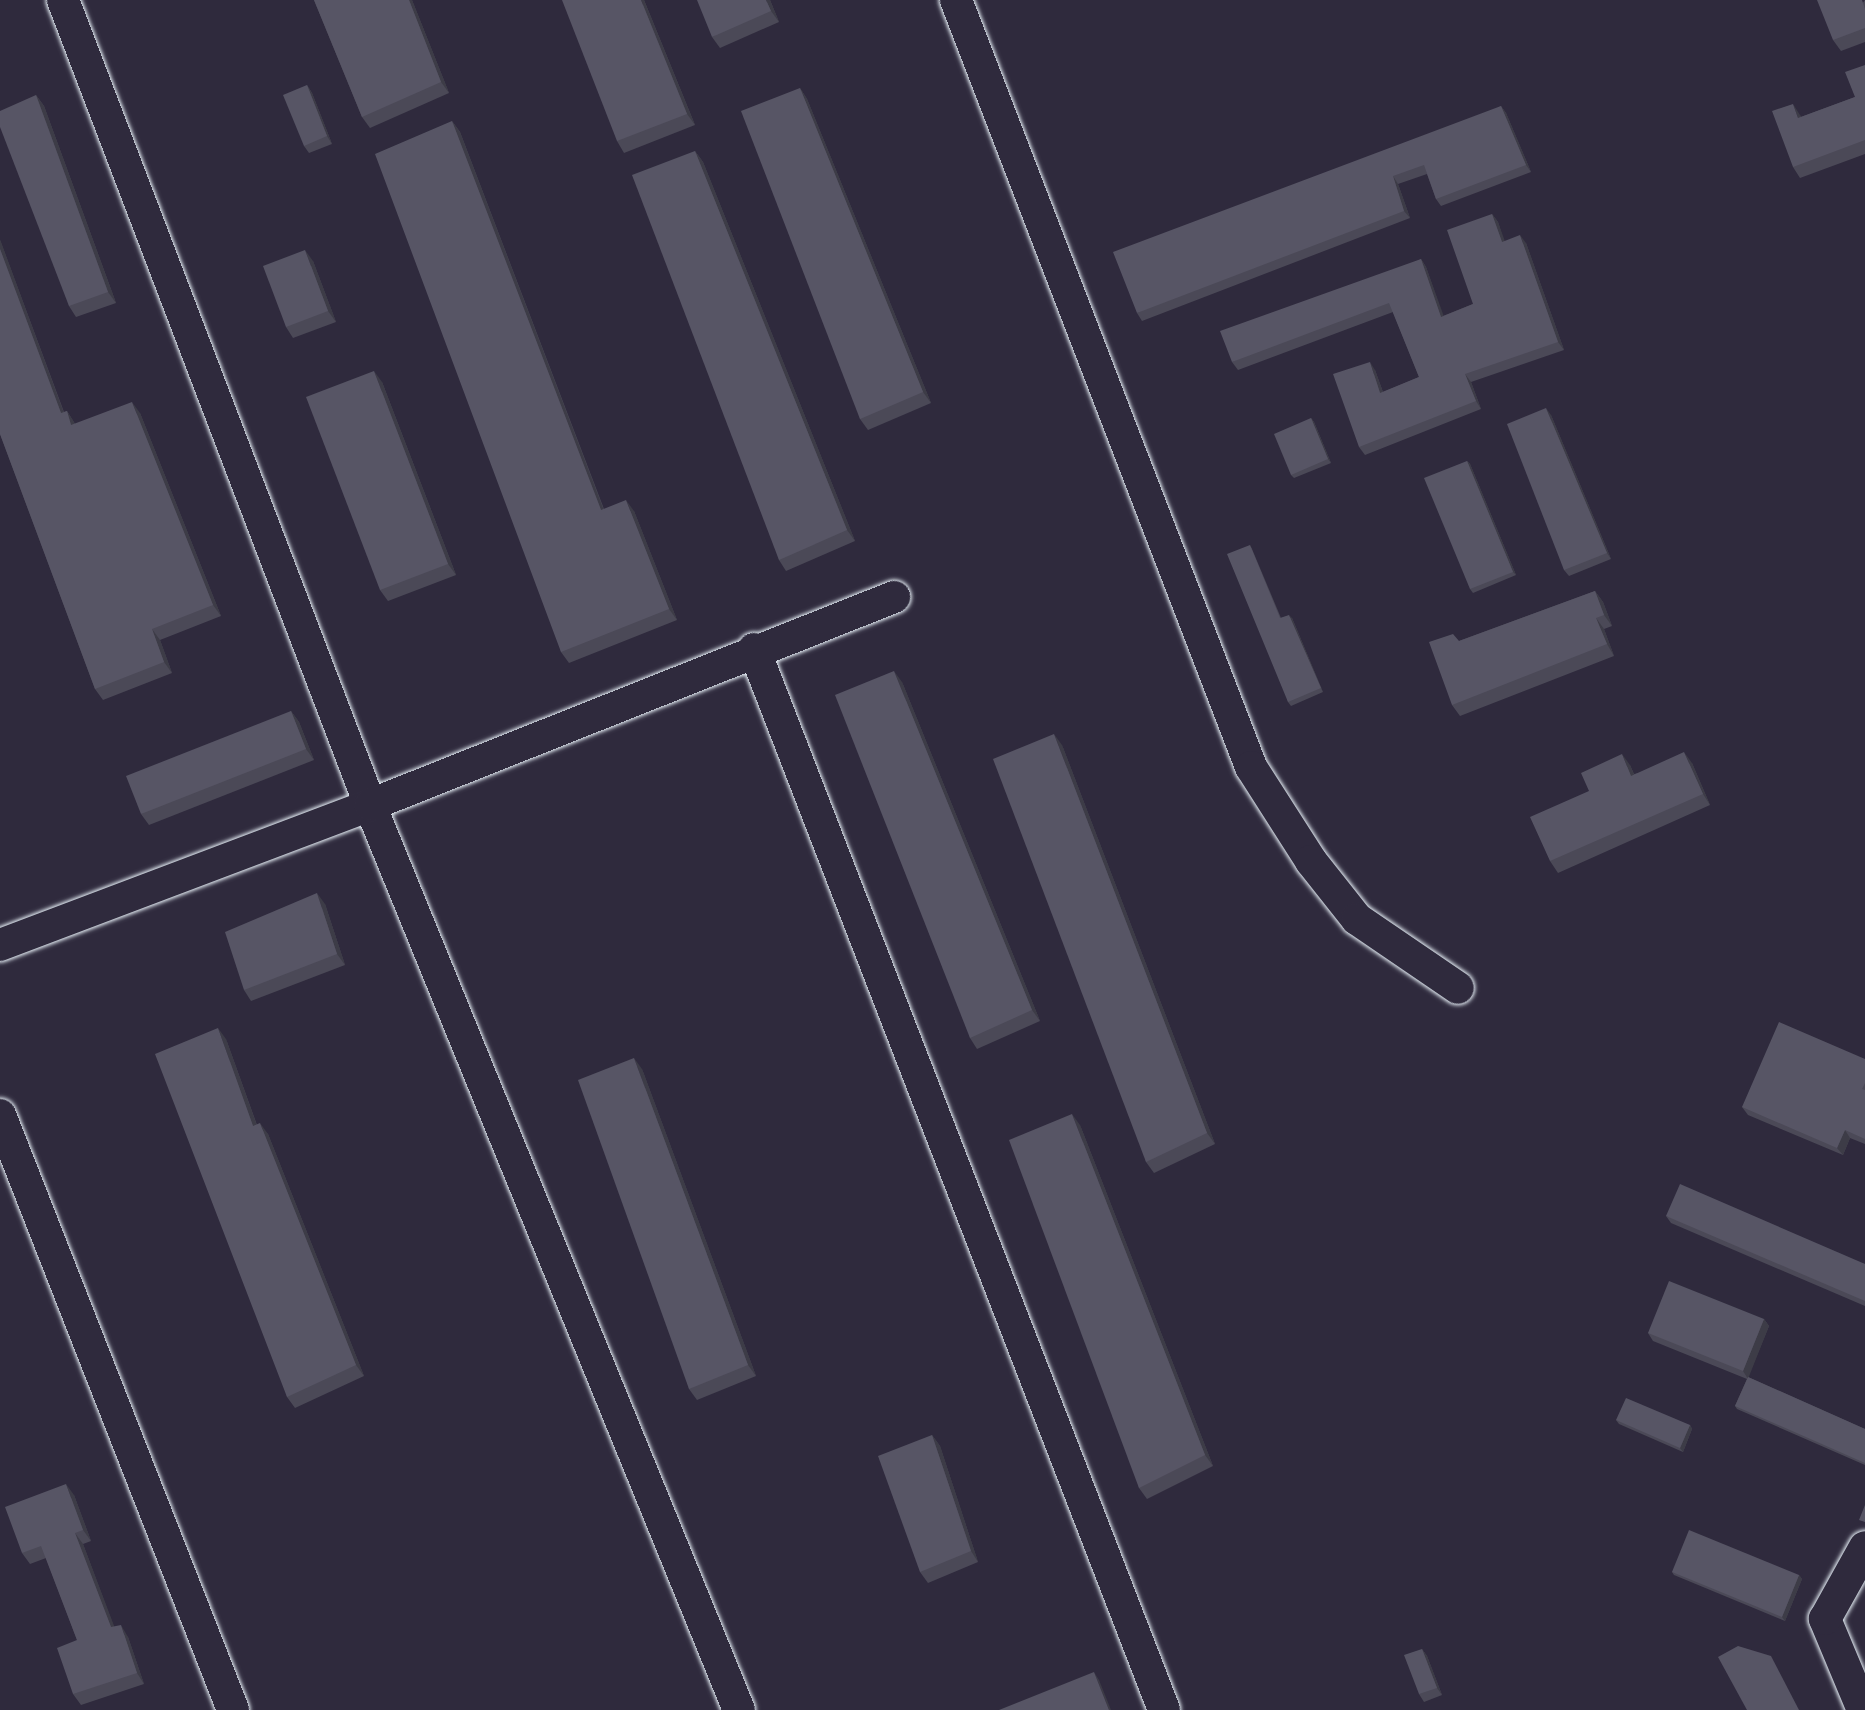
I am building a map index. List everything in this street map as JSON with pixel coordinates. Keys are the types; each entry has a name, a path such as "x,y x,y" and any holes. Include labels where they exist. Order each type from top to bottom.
{"street":[{"path":"63,0 370,805 740,1710"},
{"path":"956,0 1251,767 1311,861 1357,919 1458,988"},
{"path":"0,944 370,805 754,649 894,597"},
{"path":"754,649 1164,1710"},
{"path":"0,1115 233,1710"},
{"path":"1863,1710 1825,1619 1865,1547"}],"building":[{"path":"314,0 409,0 441,82 362,117"},
{"path":"562,0 641,0 687,114 617,141"},
{"path":"697,0 766,0 771,11 712,37"},
{"path":"1817,0 1862,0 1865,28 1833,40"},
{"path":"1865,65 1865,140 1793,167 1772,111 1793,104 1798,118 1855,97 1845,72"},
{"path":"307,85 327,136 304,146 283,95"},
{"path":"800,88 923,392 860,419 741,111"},
{"path":"36,95 108,292 69,306 0,127 0,111"},
{"path":"1501,106 1526,165 1436,199 1424,165 1393,176 1404,211 1137,313 1113,252"},
{"path":"452,121 601,510 626,500 669,609 561,652 375,154"},
{"path":"695,151 847,530 779,560 632,175"},
{"path":"1492,214 1502,242 1520,235 1558,342 1465,374 1476,401 1359,447 1333,374 1370,362 1380,393 1419,377 1389,303 1232,362 1220,331 1421,259 1441,317 1473,304 1447,230"},
{"path":"0,249 61,413 67,411 71,425 132,402 213,605 152,629 164,662 95,689 0,434"},
{"path":"305,250 328,311 286,327 263,266"},
{"path":"374,371 448,564 380,590 306,397"},
{"path":"1546,408 1607,553 1564,570 1507,424"},
{"path":"1311,418 1328,459 1291,475 1274,434"},
{"path":"1467,461 1513,572 1470,589 1424,478"},
{"path":"1250,545 1280,618 1289,615 1321,688 1288,702 1227,554"},
{"path":"1595,591 1604,615 1596,618 1607,644 1452,705 1429,642 1453,634 1459,641"},
{"path":"894,671 1032,1010 970,1038 835,695"},
{"path":"291,711 306,749 141,814 126,776"},
{"path":"1054,734 1207,1133 1146,1162 993,759"},
{"path":"1684,752 1703,794 1550,861 1530,817 1589,791 1581,773 1622,754 1631,776"},
{"path":"317,893 337,954 244,990 225,932"},
{"path":"1779,1022 1865,1059 1865,1083 1862,1089 1865,1090 1865,1139 1845,1130 1837,1148 1742,1107"},
{"path":"218,1028 253,1126 260,1123 356,1365 287,1397 155,1054"},
{"path":"634,1058 748,1365 689,1389 578,1080"},
{"path":"1072,1114 1205,1455 1139,1488 1009,1140"},
{"path":"1680,1184 1865,1264 1865,1301 1666,1216"},
{"path":"1669,1281 1764,1319 1743,1371 1648,1333"},
{"path":"1748,1377 1865,1429 1865,1463 1735,1406"},
{"path":"1626,1398 1690,1425 1680,1448 1616,1420"},
{"path":"932,1435 971,1551 920,1572 878,1456"},
{"path":"66,1484 83,1530 75,1533 111,1627 121,1625 137,1673 73,1694 57,1648 77,1640 41,1546 22,1553 5,1507"},
{"path":"1865,1505 1865,1522 1859,1520"},
{"path":"1689,1530 1799,1575 1782,1617 1672,1572"},
{"path":"1738,1646 1771,1656 1799,1710 1747,1710 1718,1657"},
{"path":"1422,1649 1437,1688 1419,1694 1404,1655"},
{"path":"1094,1672 1109,1710 999,1710"}]}
